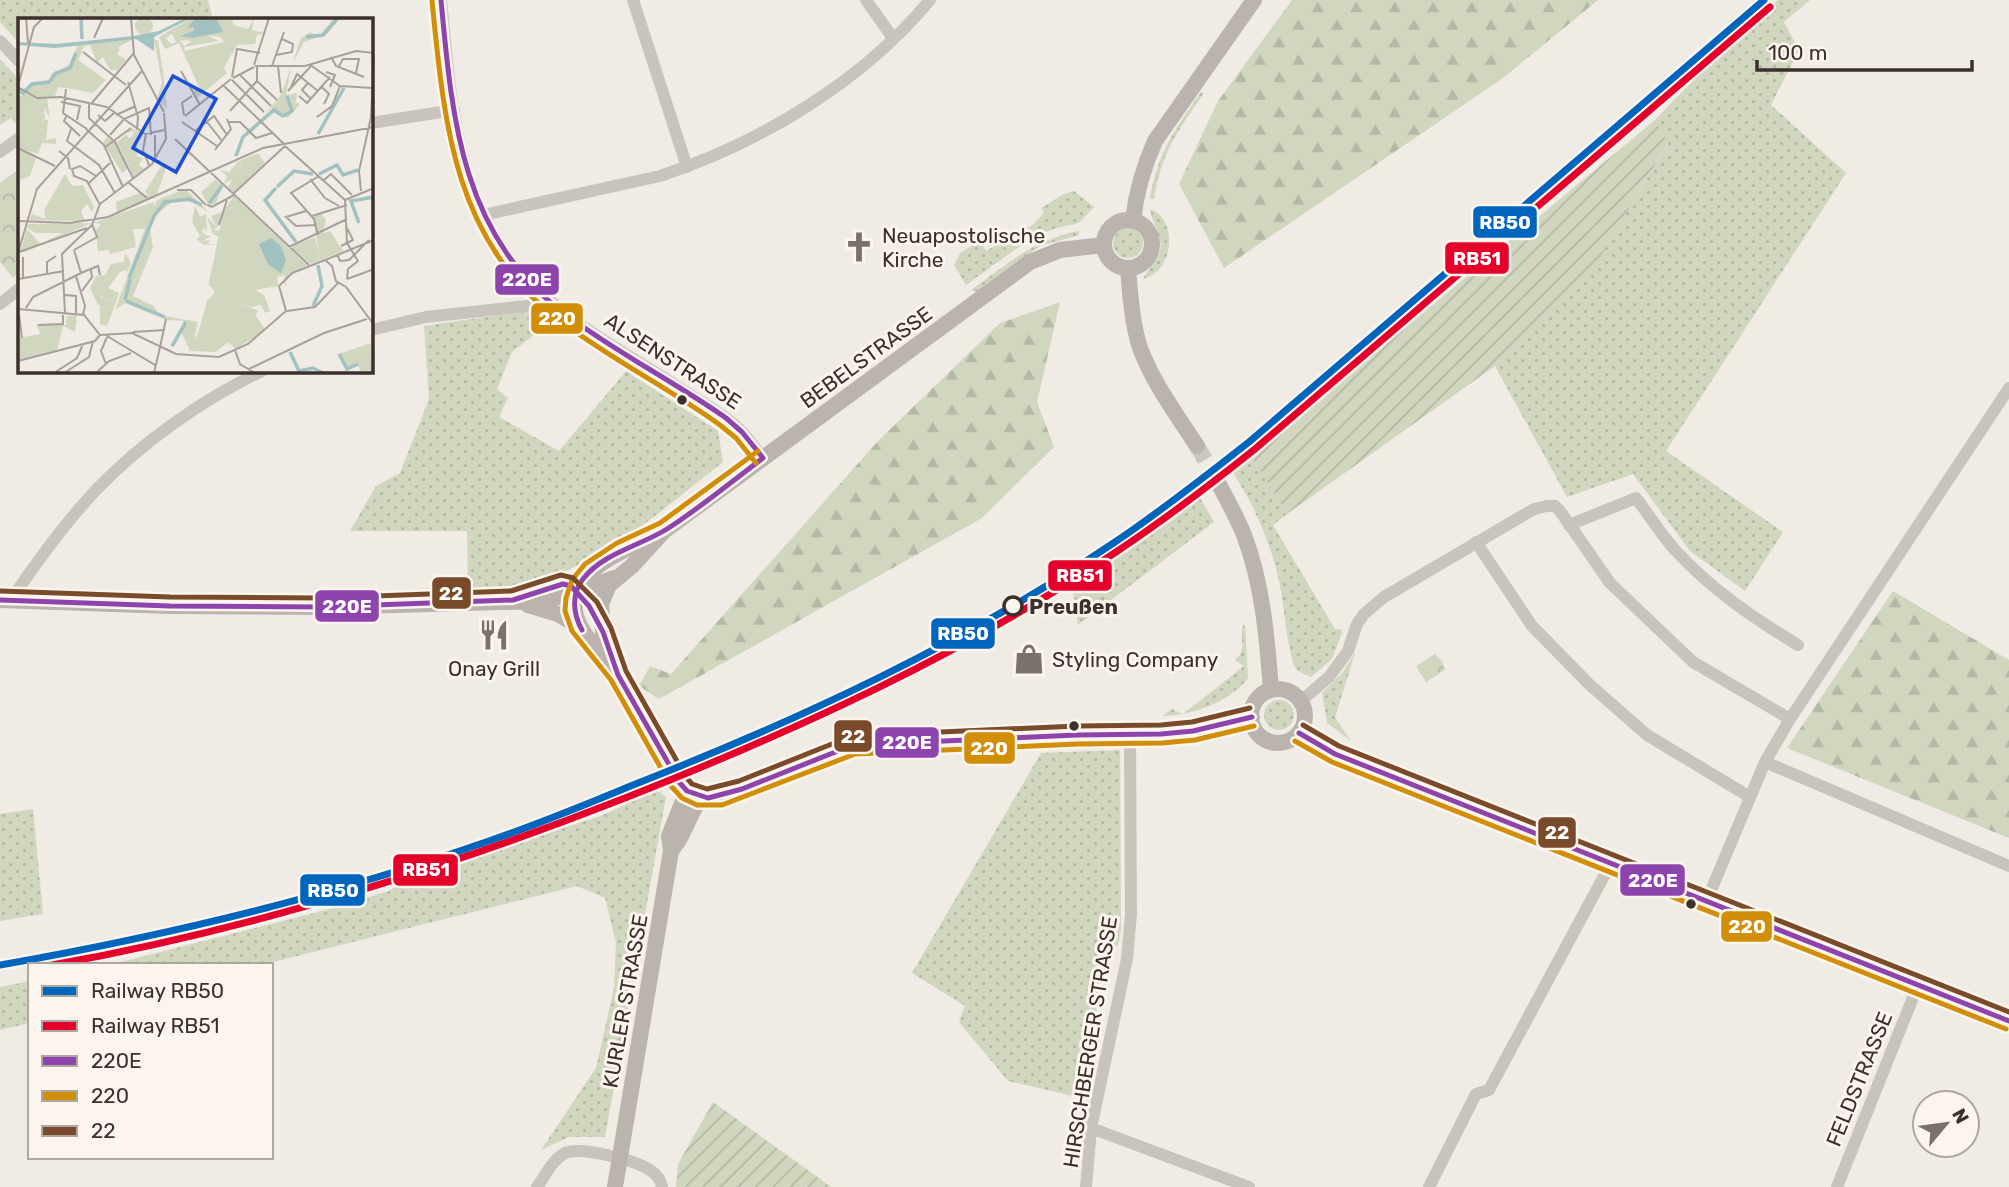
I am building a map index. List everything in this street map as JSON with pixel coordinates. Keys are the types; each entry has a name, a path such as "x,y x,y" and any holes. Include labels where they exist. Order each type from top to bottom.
{"street":[{"name":"ALSENSTRASSE","path":"441,0 453,110 466,172 483,215 513,263 527,280 553,303 607,342 729,420 763,458"},
{"path":"633,0 687,167"},
{"path":"866,0 893,38"},
{"path":"483,215 660,176 687,167 760,133 852,75 930,0"},
{"path":"1133,221 1139,185 1155,141 1254,0"},
{"path":"0,41 18,60"},
{"path":"373,122 453,110"},
{"path":"0,152 18,139"},
{"path":"1133,221 1150,235 1151,250 1142,263 1128,268 1121,267 1109,258 1104,245 1108,231 1113,226 1119,222 1133,221"},
{"name":"BEBELSTRASSE","path":"617,577 632,566 664,531 1030,262 1060,250 1104,245"},
{"path":"1128,268 1140,348 1157,384 1197,446"},
{"path":"0,304 18,290"},
{"path":"373,330 426,317 553,303"},
{"path":"5,600 97,489 160,433 239,382 258,373"},
{"path":"1707,900 1765,762 1790,719 2009,388"},
{"path":"1215,477 1234,512 1256,575 1263,606 1271,690"},
{"path":"1569,524 1636,498 1674,549 1715,589 1749,616 1798,645"},
{"path":"1301,701 1329,677 1348,651 1357,624 1364,614 1384,597 1513,520 1546,506 1555,506 1610,583 1693,662 1790,719"},
{"name":"BEBELSTRASSE","path":"570,588 621,551 664,531"},
{"path":"1476,542 1532,626 1590,685 1647,735 1750,796"},
{"path":"5,600 170,606 321,607 542,601 570,588 617,577"},
{"path":"603,632 601,604 604,594 617,577"},
{"path":"570,588 580,627 618,675 663,756 694,794 721,796 853,745 1193,731 1252,717"},
{"path":"570,588 589,606 603,632 618,675"},
{"path":"513,600 558,614 580,627"},
{"path":"1271,690 1288,691 1301,701 1305,717 1299,733 1292,739 1274,742 1259,734 1252,717 1255,703 1265,693 1271,690"},
{"path":"1299,733 1335,754 2009,1021"},
{"name":"HIRSCHBERGER STRASSE","path":"1086,1187 1091,1128 1127,959 1131,914 1130,735"},
{"path":"1765,762 2009,866"},
{"name":"KURLER STRASSE","path":"615,1187 671,850 669,836 694,794"},
{"path":"1429,1187 1476,1094 1489,1090 1611,863"},
{"name":"FELDSTRASSE","path":"1837,1187 1917,985"},
{"path":"1091,1128 1249,1187"},
{"path":"537,1187 556,1160 572,1151 620,1158 650,1170 661,1181 662,1187"}],"green space":[{"path":"0,0 208,0 212,15 205,18 18,18 18,42 0,22"},
{"path":"1292,0 1598,0 1503,78 1224,268 1179,184 1218,101"},
{"path":"1778,0 1810,0 1784,22 1799,50 1771,105 1846,173 1666,451 1783,532 1745,591 1690,551 1633,474 1567,497 1495,366 1590,273 1668,144 1655,120 1732,40"},
{"path":"0,59 18,78 18,126 11,118 0,125"},
{"path":"1201,92 1204,93 1166,155 1154,199 1150,198 1163,154"},
{"path":"1655,120 1668,143 1590,274 1495,366 1287,514 1251,456"},
{"path":"18,170 18,274 13,278 0,262 0,183"},
{"path":"1074,191 1094,207 1079,223 1034,236 966,285 954,265 960,253 980,241 986,251 1031,226 1044,213 1041,208"},
{"path":"1150,209 1166,223 1169,245 1161,267 1143,279 1161,247"},
{"path":"1128,228 1139,232 1143,243 1139,254 1128,258 1117,254 1113,243 1117,232"},
{"path":"1079,231 1079,235 1040,246 976,292 971,290 1034,247"},
{"path":"1060,302 1037,402 1054,447 982,518 659,699 639,686 650,666 671,674 879,440 1000,323"},
{"path":"545,308 555,319 512,352 497,389 508,398 499,417 559,451 626,371 718,431 723,462 646,523 605,551 563,572 504,588 468,594 467,531 350,531 376,486 400,473 429,399 424,326"},
{"path":"1251,456 1287,514 1273,525 1335,629 1343,630 1332,659 1311,677 1294,666 1274,560 1256,514 1232,471"},
{"path":"1199,496 1214,522 1078,625 1072,583"},
{"path":"1893,591 2009,660 2009,838 1787,748"},
{"path":"1245,622 1248,678 1221,701 1183,714 1244,666 1235,660 1241,651"},
{"path":"1355,653 1335,718 1351,741 1327,723 1322,693 1343,672"},
{"path":"1435,654 1442,661 1445,670 1426,682 1416,666"},
{"path":"1279,700 1285,701 1293,709 1293,721 1285,729 1279,730 1273,729 1265,721 1264,715 1265,709 1273,701"},
{"path":"1172,709 1183,714 1173,715 1162,716"},
{"path":"1120,750 1121,930 1118,946 1104,945 1086,1099 1008,1081 959,1022 965,1006 912,973 1041,753"},
{"path":"657,790 666,797 605,1137 569,1137 541,1150 596,1068 614,988 616,943 605,898 577,886 269,963 117,963 322,911 389,891 416,874 601,816"},
{"path":"33,809 43,914 0,921 0,814"},
{"path":"28,981 28,1023 0,1030 0,987"},
{"path":"713,1102 831,1187 676,1187 678,1164"}],"tunnel":[{"path":"1197,446 1215,477"}],"rail line":[{"name":"RB50","path":"0,965 246,913 367,880 486,842 695,760 818,707 998,615 1112,544 1249,442 1764,0"},
{"name":"RB51","path":"62,963 198,934 342,896 555,825 815,718 999,624 1134,540 1255,449 1770,7"}],"transit line":[{"name":"220E","path":"441,0 457,129 482,209 502,246 528,280 561,311 726,418 742,432 763,458"},
{"name":"220","path":"432,1 449,132 474,214 494,251 521,286 555,317 720,425 736,438 756,463"},
{"name":"220","path":"758,451 660,523 617,543 585,564 572,580 566,598 565,611 572,631 611,680 671,786 682,798 697,805 722,805 855,754 1162,743 1195,740 1254,726"},
{"name":"220E","path":"582,630 575,611 575,598 579,585 591,570 611,556 667,529 763,458"},
{"name":"22","path":"0,591 170,597 321,598 511,591 561,575 573,578 597,602 611,628 626,671 686,777 692,784 707,789 739,781 852,736 1161,725 1192,722 1250,708"},
{"name":"220E","path":"0,600 170,606 321,607 513,600 563,584 571,586 589,606 603,632 618,675 679,782 687,791 708,798 742,789 853,745 1161,734 1193,731 1252,717"},
{"name":"22","path":"1303,725 1339,746 2009,1012"},
{"name":"220E","path":"1299,733 1335,754 2009,1021"},
{"name":"220","path":"1295,741 1332,762 2006,1029"}],"place":[{"name":"Neuapostolische Kirche","path":"859,247"},
{"name":"Preußen","path":"1013,606"},
{"name":"Onay Grill","path":"494,635"},
{"name":"Styling Company","path":"1029,659"}]}
